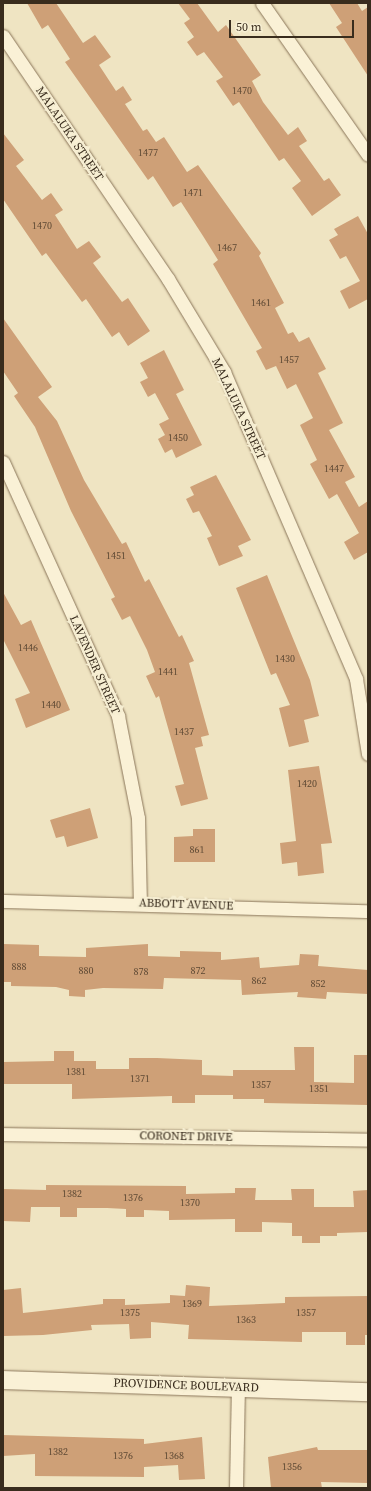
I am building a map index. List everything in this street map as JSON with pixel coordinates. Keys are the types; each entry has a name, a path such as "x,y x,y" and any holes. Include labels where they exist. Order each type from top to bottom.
{"main road":[{"name":"PROVIDENCE BOULEVARD","path":"3,1380 368,1392"}],"street":[{"path":"262,3 368,155"},
{"name":"MALALUKA STREET","path":"3,36 168,279 224,372 356,679 368,754"},
{"name":"LAVENDER STREET","path":"3,462 118,716 138,818 140,904"},
{"name":"ABBOTT AVENUE","path":"3,901 368,910"},
{"name":"CORONET DRIVE","path":"3,1134 368,1140"},
{"path":"236,1488 238,1388"}],"building":[{"path":"27,3 56,3 83,43 95,35 111,57 99,65 116,91 123,86 132,100 125,104 143,131 147,129 156,142 164,137 187,172 198,165 261,253 259,256 284,303 275,308 288,334 293,332 299,342 309,337 326,369 318,373 343,423 329,430 355,477 345,482 359,507 368,501 368,552 354,560 344,542 359,533 337,494 329,499 310,464 317,460 300,425 313,418 296,384 287,389 276,366 266,370 256,351 262,348 213,264 218,260 181,202 173,207 153,176 148,180 65,62 70,59 48,25 42,29"},
{"path":"178,3 197,3 218,32 226,25 261,75 252,81 263,102 288,135 298,127 307,141 299,146 324,181 329,178 341,195 312,216 292,188 301,181 284,158 279,161 239,102 233,106 216,81 223,77 204,52 197,56 187,42 194,37 184,23 190,19"},
{"path":"329,3 357,3 362,11 368,7 368,76 336,27 342,23"},
{"path":"3,133 24,160 16,166 42,200 51,193 63,210 55,215 77,249 89,241 101,257 93,263 122,302 128,298 150,331 128,346 119,332 112,337 86,299 82,302 46,253 42,256 3,199"},
{"path":"358,216 368,234 368,299 349,309 340,291 360,281 346,256 340,259 329,240 338,235 334,229"},
{"path":"3,318 52,387 38,397 57,421 84,480 122,544 126,542 145,582 149,579 179,637 182,635 194,661 189,663 209,735 201,737 203,746 195,748 208,799 181,806 175,786 184,784 159,696 156,698 146,676 155,672 147,650 130,616 122,620 111,599 115,597 71,511 35,427 14,396 18,393 3,371"},
{"path":"164,350 184,390 176,394 202,445 176,458 172,449 165,453 158,439 165,435 159,424 169,419 155,393 148,397 140,382 148,378 140,363"},
{"path":"216,475 251,540 238,546 243,556 219,566 207,538 212,536 199,511 193,513 186,499 194,495 190,487"},
{"path":"267,575 310,680 319,716 304,720 309,742 289,747 279,708 290,705 276,673 271,675 236,588"},
{"path":"3,592 21,625 31,620 70,710 26,728 15,699 30,693 3,639"},
{"path":"319,766 332,843 321,844 324,873 298,876 297,862 282,864 280,843 296,841 288,770"},
{"path":"90,808 98,838 67,847 64,836 56,838 50,820"},
{"path":"193,829 215,829 215,862 174,862 174,837 193,836"},
{"path":"3,944 39,945 39,956 86,957 86,948 148,944 148,956 180,957 180,951 221,952 221,960 259,957 260,968 299,965 300,954 319,955 318,966 368,970 368,994 327,992 326,999 297,997 298,992 242,995 241,980 164,978 163,989 103,988 85,990 85,997 69,996 69,990 56,987 11,986 11,982 3,982"},
{"path":"294,1047 314,1047 314,1082 354,1083 354,1055 368,1055 368,1105 264,1103 264,1099 233,1099 233,1095 195,1095 195,1103 172,1103 172,1096 72,1099 72,1084 3,1084 3,1062 54,1061 54,1051 74,1051 74,1061 96,1061 96,1069 129,1069 129,1058 202,1060 202,1075 233,1076 233,1070 295,1070"},
{"path":"46,1185 186,1186 186,1194 235,1193 235,1188 256,1188 255,1200 292,1200 291,1189 314,1189 314,1207 354,1207 353,1191 368,1190 368,1232 337,1233 337,1236 320,1236 320,1243 302,1243 302,1236 292,1236 292,1223 262,1222 262,1232 235,1232 235,1219 169,1220 169,1211 144,1210 144,1217 126,1217 126,1209 107,1208 77,1208 77,1217 60,1217 60,1207 31,1207 30,1222 3,1221 3,1189 46,1190"},
{"path":"186,1285 210,1287 209,1306 285,1303 285,1297 368,1296 368,1335 365,1335 365,1345 346,1345 346,1332 302,1332 302,1342 188,1339 189,1325 151,1322 151,1338 130,1339 129,1324 91,1325 92,1330 43,1335 3,1336 3,1290 21,1288 23,1313 103,1304 103,1299 125,1299 125,1305 170,1303 170,1295 185,1296"},
{"path":"3,1435 144,1439 144,1444 202,1437 205,1479 179,1480 178,1465 144,1467 144,1477 35,1476 35,1454 3,1456"},
{"path":"317,1447 318,1450 368,1450 368,1483 321,1482 322,1488 271,1488 268,1457"}]}
